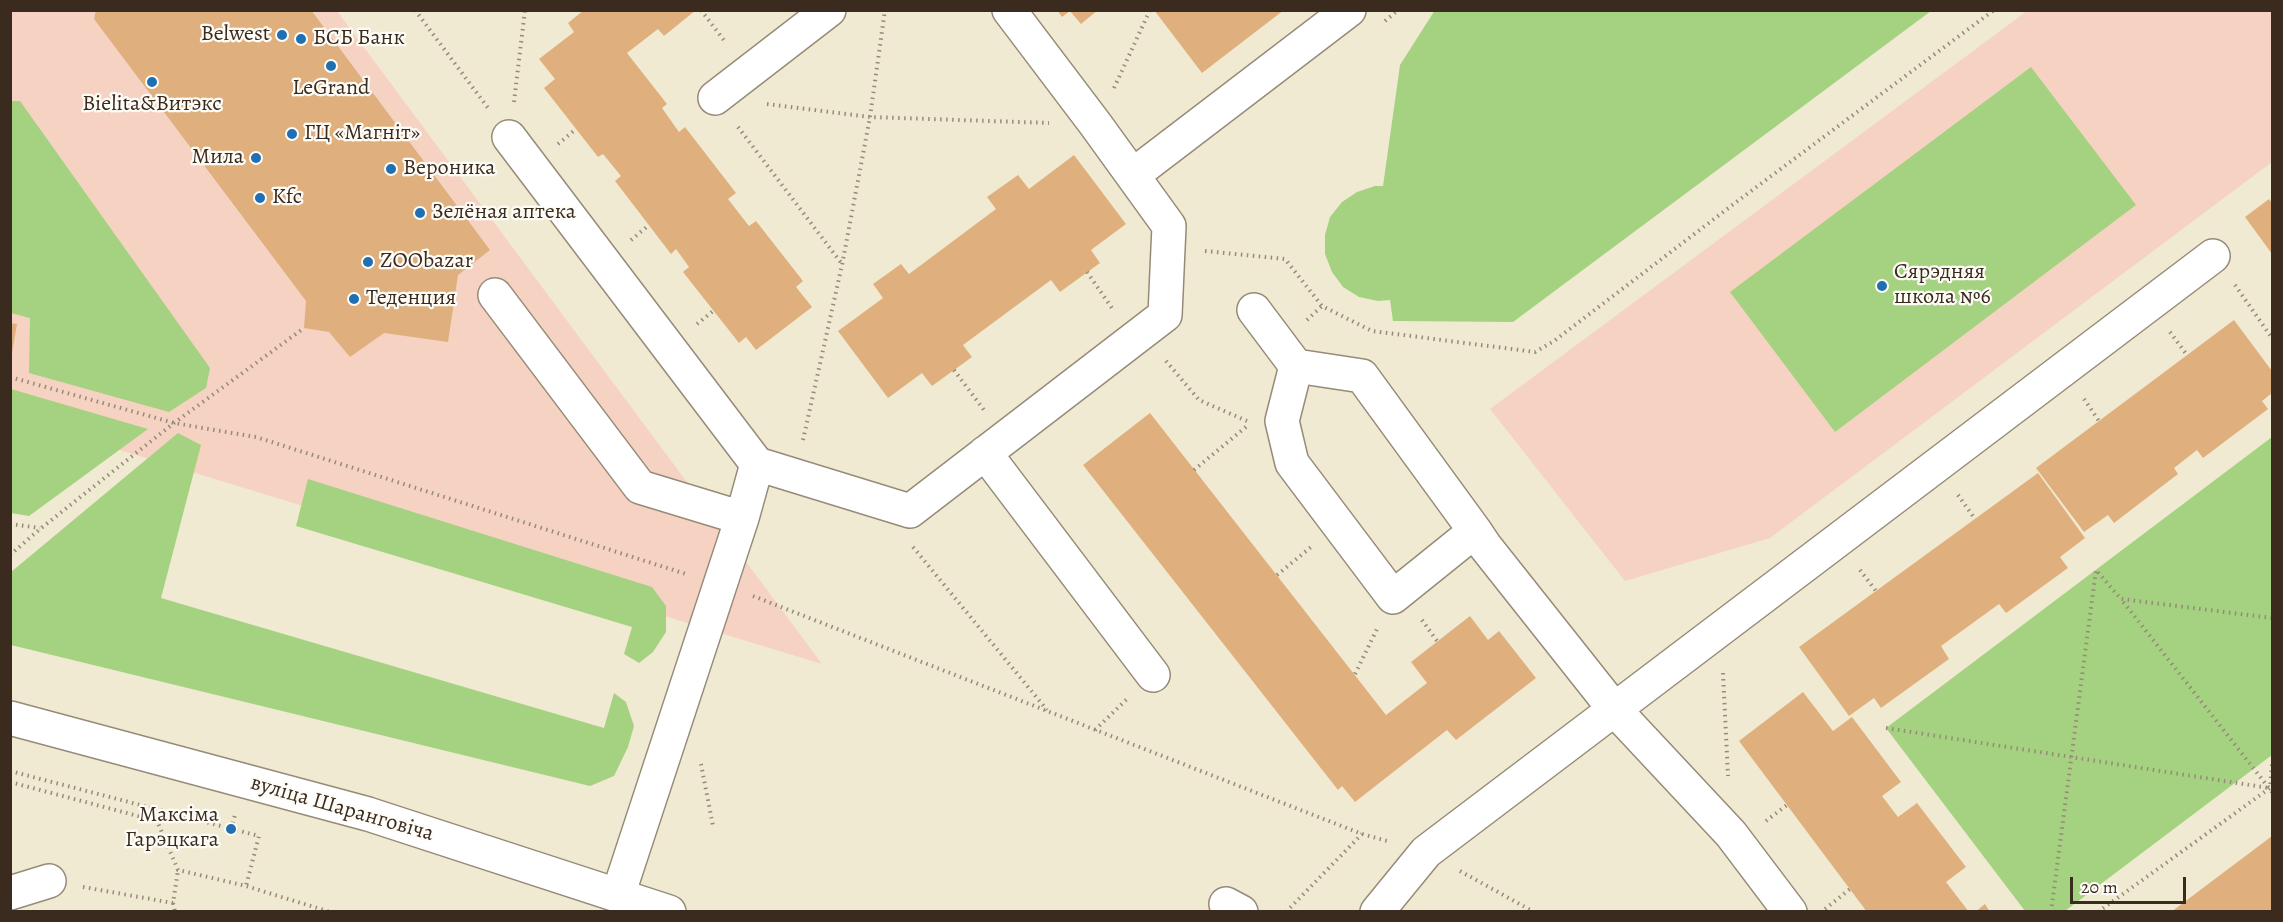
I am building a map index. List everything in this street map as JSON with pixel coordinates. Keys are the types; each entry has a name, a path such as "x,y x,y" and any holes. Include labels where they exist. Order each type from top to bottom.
{"main road":[{"path":"715,98 829,10"},
{"path":"509,137 757,464 910,511 1165,315 1169,226 1009,10"},
{"path":"1133,175 1348,10"},
{"path":"1377,912 1426,852 2213,256"},
{"path":"495,296 640,487 741,518"},
{"path":"1254,310 1296,366 1362,376 1485,546 1615,710 1731,834 1790,912"},
{"path":"1296,366 1282,421 1292,463 1393,597 1476,531"},
{"path":"995,445 1153,675"},
{"path":"618,895 720,585 757,464"},
{"name":"вуліца Шаранговіча","path":"10,718 368,814 669,912"},
{"path":"10,893 49,881"}],"path":[{"path":"415,10 509,137"},
{"path":"509,137 525,10"},
{"path":"701,10 748,71"},
{"path":"795,476 842,265 870,117 885,10"},
{"path":"715,98 870,117 1096,125 1150,10"},
{"path":"1380,25 1398,10"},
{"path":"1204,251 1285,259 1322,306 1372,331 1535,352 1554,341 1735,202 1994,10"},
{"path":"715,98 842,265"},
{"path":"2213,256 2272,338"},
{"path":"1087,272 1133,340"},
{"path":"10,555 174,423 304,327"},
{"path":"954,370 995,445"},
{"path":"1178,376 1199,400 1251,423 1194,470"},
{"path":"10,377 174,423 256,437 738,590 1362,834 1426,852 1534,912"},
{"path":"10,524 40,529"},
{"path":"1277,575 1339,525"},
{"path":"906,538 1049,712"},
{"path":"2052,912 2096,570 2271,790"},
{"path":"1355,674 1393,597"},
{"path":"2121,599 2272,618"},
{"path":"1724,626 1721,635 1731,834"},
{"path":"1095,730 1153,675"},
{"path":"1887,728 2271,790"},
{"path":"2271,790 2272,764"},
{"path":"10,771 259,836 246,886"},
{"path":"10,782 157,821"},
{"path":"2098,912 2271,790"},
{"path":"160,810 157,821 178,870 173,903 175,912"},
{"path":"1286,912 1362,834"},
{"path":"178,870 246,886 330,912"},
{"path":"49,881 173,903"},
{"path":"1822,912 1850,889"}],"shaded area":[{"path":"12,10 337,11 822,664 11,417"},
{"name":"Сярэдняя школа №6","path":"2027,11 2272,11 2272,162 1770,538 1625,581 1490,409"}],"green space":[{"path":"1435,10 1931,11 1513,322 1393,321 1390,300 1378,301 1359,297 1343,287 1332,272 1325,254 1325,235 1330,217 1342,202 1357,192 1383,186 1400,65"},
{"path":"2031,67 2136,205 1835,432 1730,292"},
{"path":"11,101 20,101 210,368 206,388 169,412 29,373 30,318 11,313"},
{"path":"10,389 148,429 29,516 11,513"},
{"path":"178,433 201,445 161,598 604,728 614,693 626,702 634,726 628,747 614,776 590,786 11,645 11,572"},
{"path":"2272,437 2272,755 2065,911 2025,911 1886,728"},
{"path":"308,479 652,587 666,606 666,632 653,652 639,663 624,654 632,627 296,526"}],"building":[{"name":"ГЦ «Магніт»","path":"96,10 311,10 490,250 458,275 448,342 384,333 350,357 329,332 304,328 306,301 94,19"},
{"path":"584,10 696,10 664,36 658,29 627,53 667,104 662,108 679,132 685,127 736,193 728,199 749,226 756,221 803,281 796,287 812,307 756,350 746,337 739,343 683,272 689,267 676,249 671,254 615,181 621,176 603,154 598,157 544,88 555,79 539,59 574,32 568,23"},
{"path":"1057,10 1098,10 1081,24 1070,11 1062,17"},
{"path":"1154,10 1284,10 1202,73"},
{"path":"1074,155 1126,224 1091,250 1100,263 1060,292 1051,280 963,345 972,357 932,386 922,373 888,398 838,331 883,298 873,284 901,264 909,274 996,209 987,197 1018,175 1029,189"},
{"path":"2269,199 2272,203 2272,254 2245,217"},
{"path":"2234,320 2272,371 2272,393 2262,401 2268,409 2203,458 2197,450 2174,468 2178,474 2114,523 2108,515 2084,532 2036,468"},
{"path":"10,323 17,324 12,353 10,353"},
{"path":"1150,413 1386,715 1427,683 1411,662 1470,616 1488,640 1499,631 1536,678 1456,740 1447,730 1355,802 1342,786 1338,790 1083,465"},
{"path":"2038,473 2085,538 2060,557 2068,568 2006,613 1999,604 1941,646 1949,659 1881,708 1874,698 1849,716 1799,647"},
{"path":"1803,692 1833,731 1852,717 1901,782 1882,796 1898,817 1917,803 1966,867 1946,882 1969,912 1867,912 1739,741"},
{"path":"2272,836 2272,912 2171,912"},
{"path":"1985,904 1990,912 1975,912"}],"place":[{"name":"Belwest","path":"282,35"},
{"name":"БСБ Банк","path":"301,39"},
{"name":"LeGrand","path":"331,66"},
{"name":"Bielita&Витэкс","path":"152,82"},
{"name":"ГЦ «Магніт»","path":"292,134"},
{"name":"Мила","path":"256,158"},
{"name":"Вероника","path":"391,169"},
{"name":"Kfc","path":"260,198"},
{"name":"Зелёная аптека","path":"420,213"},
{"name":"ZOObazar","path":"368,262"},
{"name":"Сярэдняя школа №6","path":"1882,286"},
{"name":"Теденция","path":"354,299"},
{"name":"Максіма Гарэцкага","path":"231,829"}]}
